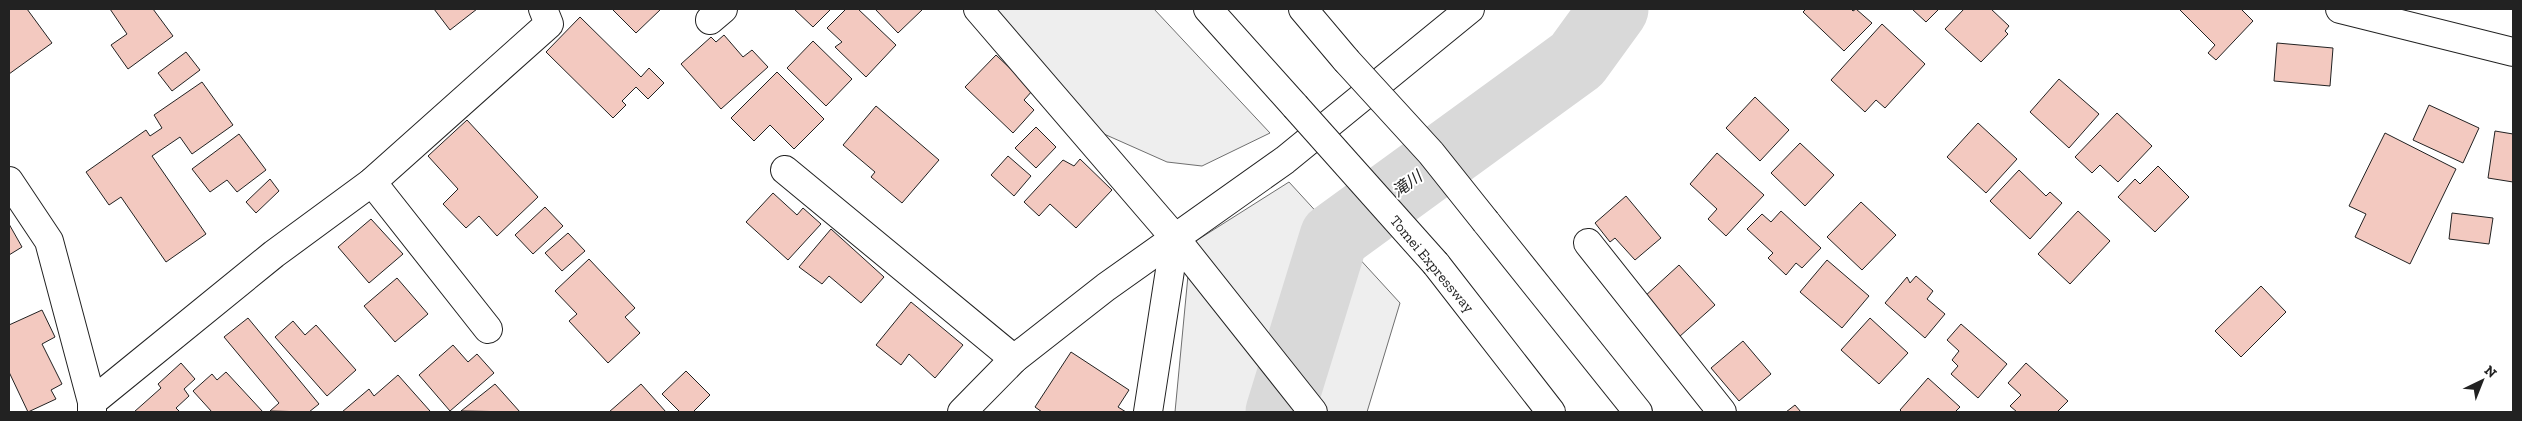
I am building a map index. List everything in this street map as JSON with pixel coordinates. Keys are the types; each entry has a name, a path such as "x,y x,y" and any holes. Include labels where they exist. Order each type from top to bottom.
{"main road":[{"path":"9,181 49,240 92,407 274,254 372,182 549,24 543,9"},
{"path":"978,9 1175,238 1313,412"},
{"name":"Tomei Expressway","path":"1208,9 1436,264 1550,412"},
{"path":"1303,9 1346,60 1431,154 1638,412"},
{"path":"962,412 1014,359 1106,287 1285,160 1470,9"},
{"path":"2340,9 2513,52"},
{"path":"785,170 1014,359"},
{"path":"372,182 488,329"},
{"path":"1148,412 1175,238"},
{"path":"1588,243 1722,412"}],"shaded area":[{"path":"992,9 1154,9 1270,133 1202,166 1167,162 1095,130"},
{"path":"1289,182 1400,303 1367,412 1175,412 1191,244"}],"building":[{"path":"9,9 27,9 52,43 9,74"},
{"path":"110,9 153,9 173,36 128,69 111,45 127,34"},
{"path":"434,9 477,9 450,30"},
{"path":"612,9 661,9 636,33"},
{"path":"794,9 831,9 813,27"},
{"path":"846,9 858,9 896,45 866,77 835,47 842,42 827,28"},
{"path":"875,9 923,9 898,33"},
{"path":"1806,9 1851,9 1853,11 1856,9 1872,23 1844,51 1803,12"},
{"path":"1912,9 1939,9 1926,22"},
{"path":"1964,9 1991,9 2009,26 2005,31 2008,34 1981,62 1945,29"},
{"path":"2179,9 2241,9 2253,21 2216,60 2208,53 2215,45"},
{"path":"580,17 641,77 649,68 664,83 648,99 636,87 622,101 626,105 613,118 546,52"},
{"path":"1882,24 1925,64 1885,108 1876,100 1865,112 1831,80"},
{"path":"724,35 743,57 752,50 768,67 721,109 681,64 711,37 716,42"},
{"path":"813,41 852,79 826,106 787,68"},
{"path":"2277,43 2333,48 2330,86 2274,81"},
{"path":"186,52 200,70 172,91 158,73"},
{"path":"996,55 1033,90 1024,100 1034,110 1013,133 965,87"},
{"path":"777,72 824,119 794,149 770,125 754,141 731,118"},
{"path":"2059,79 2099,114 2069,148 2030,112"},
{"path":"202,82 233,125 192,154 180,137 152,156 206,234 166,262 121,197 109,205 86,172 146,130 150,136 162,128 154,115"},
{"path":"1755,97 1789,130 1760,161 1726,128"},
{"path":"2429,105 2479,128 2463,163 2413,140"},
{"path":"876,106 939,160 902,203 871,177 875,172 843,145"},
{"path":"2117,113 2152,146 2118,182 2100,165 2092,173 2075,157"},
{"path":"467,120 538,197 497,236 479,216 466,228 443,204 458,189 428,156"},
{"path":"1978,123 2017,159 1986,193 1947,157"},
{"path":"1036,127 1056,147 1036,168 1015,148"},
{"path":"2495,131 2513,134 2513,182 2488,178"},
{"path":"2385,133 2456,169 2410,264 2355,237 2366,214 2349,206"},
{"path":"239,134 266,170 237,192 227,180 210,192 192,169"},
{"path":"1800,143 1834,175 1805,206 1771,173"},
{"path":"1717,153 1764,195 1726,236 1708,219 1717,209 1690,184"},
{"path":"1008,156 1031,176 1014,196 991,175"},
{"path":"1080,159 1112,190 1076,228 1050,204 1039,216 1024,202 1063,160 1074,166"},
{"path":"2158,166 2189,197 2155,232 2118,197 2135,179 2140,184"},
{"path":"2019,170 2046,196 2050,192 2062,203 2030,239 1990,201"},
{"path":"270,179 279,191 256,213 246,202"},
{"path":"773,193 797,215 803,208 821,224 788,260 746,222"},
{"path":"1626,196 1661,238 1635,260 1615,238 1610,242 1595,223"},
{"path":"1861,202 1896,235 1862,270 1827,237"},
{"path":"545,207 563,226 533,254 515,235"},
{"path":"1781,211 1821,248 1802,268 1796,263 1786,275 1768,258 1773,253 1747,229 1762,214 1771,222"},
{"path":"2078,211 2110,241 2070,284 2038,254"},
{"path":"2452,213 2493,218 2489,244 2449,239"},
{"path":"371,219 403,254 369,283 338,247"},
{"path":"9,224 22,247 9,255"},
{"path":"831,229 884,277 861,303 829,276 822,284 799,267"},
{"path":"568,233 585,251 562,271 545,253"},
{"path":"589,259 635,308 625,317 640,333 608,363 569,321 577,314 555,291"},
{"path":"1827,260 1869,296 1842,328 1800,292"},
{"path":"1679,265 1715,305 1679,337 1644,297"},
{"path":"1916,276 1933,291 1927,299 1945,314 1925,338 1885,303 1907,277 1910,283"},
{"path":"397,278 428,314 395,342 364,306"},
{"path":"2261,286 2286,312 2241,357 2215,331"},
{"path":"911,302 963,345 935,378 909,354 901,365 876,345"},
{"path":"42,310 55,337 42,344 62,384 51,390 56,399 28,412 9,372 9,325"},
{"path":"248,318 319,404 309,412 270,411 279,403 224,337"},
{"path":"1870,318 1908,353 1879,384 1841,350"},
{"path":"293,321 305,335 316,325 356,370 327,396 275,337"},
{"path":"1961,324 2007,364 1978,398 1951,374 1958,366 1952,360 1959,351 1947,340"},
{"path":"1743,341 1771,374 1739,401 1711,368"},
{"path":"453,345 468,362 477,354 494,373 450,411 419,375"},
{"path":"1071,352 1129,390 1118,407 1126,412 1042,412 1035,407"},
{"path":"181,363 195,379 184,389 189,396 176,408 180,412 134,412 161,388 158,384"},
{"path":"2026,363 2068,401 2057,412 2017,412 2010,406 2021,395 2008,383"},
{"path":"686,371 710,395 693,412 680,412 662,394"},
{"path":"226,372 263,412 212,412 193,391 212,374 217,380"},
{"path":"398,375 430,411 342,412 369,389 374,396"},
{"path":"1928,378 1960,407 1955,412 1902,412 1900,410"},
{"path":"495,384 520,412 461,411"},
{"path":"641,384 666,412 609,412"},
{"path":"1795,405 1801,412 1786,412"}],"waterway":[{"name":"滝川","path":"1280,412 1334,237 1577,60 1614,9"}]}
